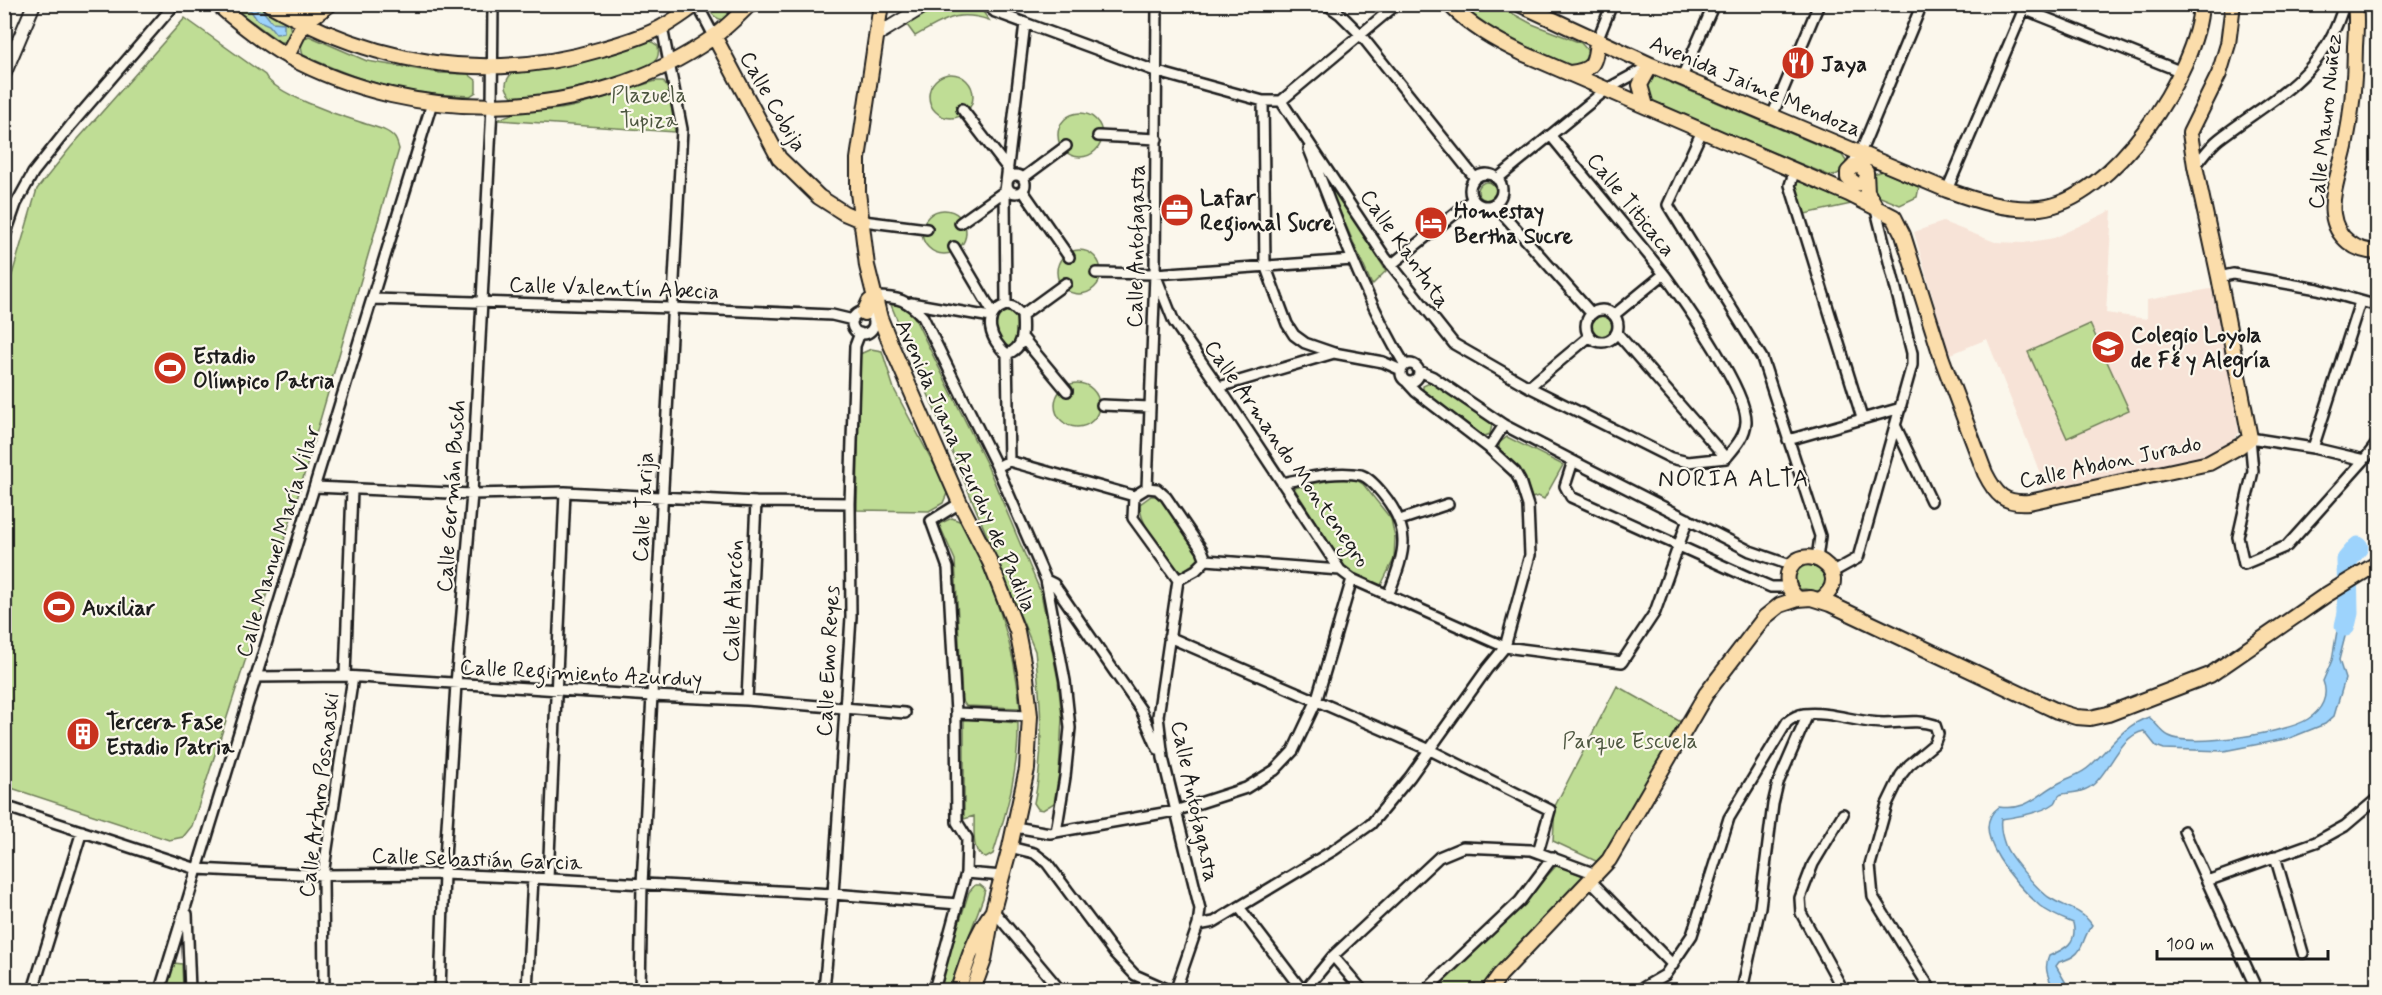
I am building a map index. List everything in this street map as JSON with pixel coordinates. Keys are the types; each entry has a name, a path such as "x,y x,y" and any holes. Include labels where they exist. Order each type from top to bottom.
{"main road":[{"path":"4,75 34,4"},
{"path":"269,4 350,43 396,57 492,68 574,57 628,41 662,27 697,4"},
{"path":"284,4 300,19"},
{"path":"287,56 300,19 309,4"},
{"path":"300,19 330,4"},
{"path":"224,7 287,56 338,79 393,95 432,103 460,107 492,107 552,101 590,93 632,80 670,63 714,36 750,4"},
{"name":"Avenida Juana Azurduy de Padilla","path":"881,4 858,159 858,192 867,266 891,345 960,503 990,562 1017,632 1026,677 1030,716 1027,769 1015,827 1004,876 993,910 991,932 984,960 973,990"},
{"path":"877,34 928,4"},
{"name":"Avenida Jaime Mendoza","path":"1449,4 1462,17 1491,38 1824,183 1882,162 1947,190 2008,208 2042,208 2074,198 2111,172 2151,123 2181,72 2197,34 2201,4"},
{"path":"2233,4 2229,44 2219,74 2190,133 2250,438"},
{"name":"Calle Mauro Nuñez","path":"2355,4 2355,81 2348,131 2332,202 2332,216 2340,233 2353,246 2365,252 2378,252"},
{"name":"Avenida Jaime Mendoza","path":"1520,5 1651,65 1772,116 1858,170"},
{"name":"Calle Cobija","path":"714,36 779,158 819,197 843,213 863,221"},
{"path":"1570,73 1583,72 1591,67 1595,58 1597,41"},
{"path":"1646,106 1640,85 1651,65"},
{"path":"1875,206 1858,170 1896,168"},
{"name":"Calle Abdon Jurado","path":"1858,170 1875,206 1894,217 1903,235 1942,359 1985,473 1992,488 2005,500 2016,503 2029,502 2209,463 2250,438"},
{"path":"858,316 875,297"},
{"path":"866,331 891,345"},
{"path":"1798,599 1787,580 1793,566 1805,558 1817,559 1826,564 1832,573 1830,591 1820,600"},
{"path":"1489,990 1500,975 1609,860 1707,694 1765,617 1780,605 1798,599 1820,600 2057,711 2076,717 2090,718 2108,714 2210,675 2326,595 2378,563"},
{"name":"Avenida Juana Azurduy de Padilla","path":"958,990 982,925 993,910"},
{"path":"952,990 968,959"},
{"path":"978,990 984,960"}],"street":[{"path":"4,239 16,204 33,173 70,125 175,4"},
{"name":"Calle Germán Busch","path":"440,990 444,874 456,684 472,494 492,107 493,4"},
{"name":"Calle Cobija","path":"697,4 714,36"},
{"path":"985,4 995,12 1158,72 1263,101 1281,100 1397,4"},
{"name":"Calle Antofagasta","path":"1147,488 1155,274 1157,4"},
{"path":"1326,4 1360,34 1475,178"},
{"path":"1597,41 1612,4"},
{"path":"1682,77 1714,4"},
{"path":"1772,116 1819,4"},
{"path":"1858,170 1922,4"},
{"path":"2011,4 2025,7 2181,72"},
{"path":"2195,166 2217,140 2271,104 2312,68 2338,27 2344,4"},
{"path":"1947,190 2025,7"},
{"path":"1005,305 1006,187 1025,23"},
{"name":"Calle Tarija","path":"640,990 642,884 682,129 662,27"},
{"path":"1497,179 1607,89 1651,65"},
{"name":"Calle Kantuta","path":"1281,100 1391,265 1454,344 1529,387 1671,458 1688,462 1726,458"},
{"path":"1263,101 1265,265 1287,324 1294,335 1305,343 1334,353 1403,368 1413,364 1419,371 1433,377 1504,424 1573,461 1750,550 1793,566"},
{"name":"Calle Manuel María Vilar","path":"159,990 432,103"},
{"path":"962,110 1008,169"},
{"path":"1198,926 1214,922 1334,850 1371,824 1410,777 1504,647 1530,555 1531,526 1528,506 1515,472 1489,448 1416,392 1402,376 1403,368 1353,260 1302,130"},
{"path":"1702,131 1668,206 1762,358 1820,536 1817,559"},
{"path":"1098,136 1157,139"},
{"name":"Calle Titicaca","path":"1551,136 1664,274 1614,315"},
{"path":"1023,178 1066,146"},
{"path":"1795,170 1790,185 1862,418"},
{"path":"960,223 1006,187 1009,178 1014,175 1023,178"},
{"path":"1489,175 1497,179 1501,192 1494,204 1480,205 1473,199 1470,186 1475,178 1489,175"},
{"path":"1006,187 1010,192 1017,194 1023,191 1026,186 1023,178"},
{"path":"1023,191 1069,257"},
{"path":"1391,265 1473,199"},
{"path":"1494,204 1592,314"},
{"path":"1832,573 1858,558 1912,365 1912,353 1875,206"},
{"path":"863,221 927,229"},
{"path":"954,247 992,315"},
{"path":"1096,273 1155,274 1353,260"},
{"name":"Calle Armando Montenegro","path":"1015,827 1038,832 1056,832 1175,811 1246,788 1275,770 1293,751 1316,702 1352,579 1340,570 1174,322 1155,274"},
{"path":"1617,333 1726,458 1743,437 1746,420 1741,399 1726,369 1664,274"},
{"path":"2219,277 2233,274 2318,289 2378,306"},
{"path":"1022,315 1066,283"},
{"path":"875,297 895,298 910,303 992,315"},
{"name":"Calle Valentín Abecia","path":"373,299 858,316"},
{"path":"2313,448 2361,302"},
{"path":"910,303 923,317 997,467 1046,580 1063,669 1070,728 1056,832"},
{"path":"1007,354 1015,352 1020,346 1022,315 1013,307 1005,305 997,308 992,315 991,329 996,344 1007,354 1009,461"},
{"path":"1606,311 1614,315 1618,324 1614,337 1599,342 1590,336 1587,327 1592,314 1606,311"},
{"path":"858,316 872,319 866,331 854,330 858,316"},
{"name":"Calle Emo Reyes","path":"824,990 833,894 851,617 850,503 855,346 866,331"},
{"path":"1529,387 1590,336"},
{"path":"1022,337 1067,391"},
{"path":"1219,387 1334,353"},
{"path":"1406,381 1412,382 1417,379 1419,371"},
{"path":"1102,405 1150,407"},
{"path":"1788,440 1901,408"},
{"path":"1489,448 1504,424"},
{"path":"1895,425 1931,501"},
{"path":"2364,460 2313,448 2250,438 2253,471 2238,537 2244,564 2287,546 2364,460 2378,442"},
{"path":"997,467 1009,461 1134,496 1147,488 1157,489 1166,497 1202,550 1206,560"},
{"path":"1573,461 1565,486 1571,497 1771,586 1789,587"},
{"path":"1282,483 1329,474 1363,475 1392,505 1400,520 1402,558 1388,596"},
{"path":"315,487 472,494 566,492 756,502 850,503"},
{"name":"Calle Arturo Posnaski","path":"324,990 323,875 349,676 352,490"},
{"path":"548,879 566,492"},
{"path":"1134,496 1133,518 1178,580 1196,570 1206,560 1340,570"},
{"name":"Calle Alarcón","path":"747,700 756,502"},
{"path":"934,990 966,873 967,838 957,822 956,713 948,568 931,520 960,503"},
{"path":"1400,520 1448,504"},
{"path":"1352,579 1504,647 1622,662 1655,612 1688,519"},
{"path":"1046,580 1054,584 1141,710 1162,758"},
{"name":"Calle Antofagasta","path":"1178,580 1158,716 1162,758 1200,909 1198,926 1178,983 1178,990"},
{"path":"1169,637 1430,750 1550,810 1538,852"},
{"name":"Calle Regimiento Azurduy","path":"255,677 349,676 557,691 747,700 905,713"},
{"path":"956,713 1030,716"},
{"path":"1742,990 1760,907 1773,804 1778,783 1808,714"},
{"path":"1639,990 1665,975 1692,935 1729,818 1787,722 1794,717 1808,714 1882,723 1922,720 1935,725 1938,734 1934,744 1901,775 1887,804 1870,865 1873,897 1931,990"},
{"path":"2208,881 2316,842 2345,826 2378,798"},
{"name":"Calle Sebastián Garcia","path":"4,806 197,869 323,875 444,874 533,878 833,894 958,904"},
{"path":"1843,814 1813,864 1800,898 1801,914 1844,990"},
{"path":"33,990 82,831"},
{"path":"2184,831 2257,990"},
{"path":"1010,847 1034,853 1047,863 1115,954 1135,975 1169,990"},
{"path":"1239,907 1303,990 1333,956 1438,857 1463,848 1538,852 1593,877 1672,965"},
{"path":"2275,856 2303,953"},
{"path":"1426,990 1520,901 1553,857"},
{"path":"966,873 1004,876"},
{"path":"527,990 533,878"},
{"path":"186,906 190,990"},
{"path":"993,910 1060,990"},
{"path":"1333,956 1362,990"}],"shaded area":[{"name":"Colegio Loyola de Fé y Alegría","path":"2112,210 2106,313 2147,319 2147,300 2216,288 2239,433 2230,443 2205,457 2047,491 1987,339 1949,355 1914,232 1943,222 1995,242 2024,243 2054,238"}],"green space":[{"path":"233,5 260,5 289,24 292,34 285,42 280,42 236,10"},
{"path":"710,5 742,5 724,20 714,16"},
{"path":"943,5 978,5 989,20 958,16 942,21 915,36 907,25 908,21"},
{"path":"1458,5 1497,5 1532,24 1581,43 1588,51 1587,60 1582,67 1575,69 1528,49 1499,34"},
{"name":"Estadio Olímpico Patria","path":"185,18 265,75 280,89 323,109 387,131 395,138 399,149 295,506 192,826 183,837 169,840 5,786 5,299 37,189"},
{"path":"309,36 367,61 440,73 468,74 476,80 476,92 470,96 424,93 359,78 303,55 302,44"},
{"path":"649,40 658,46 656,59 625,75 543,95 512,96 506,87 512,73 590,59"},
{"path":"951,74 966,81 973,96 966,111 951,118 936,111 929,96 936,81"},
{"path":"1652,75 1842,155 1846,161 1844,170 1834,176 1828,175 1651,102 1645,95 1646,78"},
{"name":"Plazuela Tupiza","path":"656,81 663,81 669,90 675,132 498,120 523,112 578,105"},
{"path":"1080,113 1095,120 1102,135 1095,150 1080,157 1065,150 1058,135 1065,120"},
{"path":"1882,171 1919,187 1917,197 1900,205 1873,194 1871,175"},
{"path":"1323,173 1329,174 1386,271 1372,285"},
{"path":"1804,181 1856,203 1805,214 1796,189 1797,182"},
{"path":"1483,182 1491,182 1496,187 1494,198 1483,200 1478,195 1478,187"},
{"path":"944,210 959,217 966,232 959,247 944,254 929,247 922,232 929,217"},
{"path":"1079,250 1094,257 1101,272 1094,287 1079,294 1064,287 1057,272 1064,257"},
{"path":"891,305 898,305 912,313 987,465 1041,593 1058,680 1062,718 1059,773 1054,803 1043,810 1038,809 1034,803 1041,746 1035,651"},
{"path":"1010,310 1018,326 1016,346 1005,348 997,334 996,320 1001,311"},
{"path":"1602,315 1611,318 1614,327 1611,336 1602,339 1593,336 1590,327 1593,318"},
{"path":"2090,324 2129,410 2067,438 2028,352"},
{"path":"871,349 882,351 894,389 948,491 943,503 929,511 857,510 860,354"},
{"path":"1432,382 1490,421 1492,425 1490,434 1482,437 1423,391 1423,386"},
{"path":"1077,383 1092,390 1099,405 1092,420 1077,427 1062,420 1055,405 1062,390"},
{"path":"1507,437 1563,465 1544,499 1538,496 1532,498 1519,471 1499,449 1499,443"},
{"path":"1335,479 1355,479 1363,484 1391,519 1395,538 1394,559 1381,585 1370,583 1345,568 1294,488"},
{"path":"1151,496 1160,496 1199,553 1198,560 1183,571 1177,570 1143,520 1140,504"},
{"path":"952,518 964,523 992,590 1013,659 1020,708 966,706 962,700 955,560 939,524"},
{"path":"1807,562 1822,567 1827,582 1822,592 1795,590 1793,573 1796,568"},
{"name":"Parque Escuela","path":"1617,686 1681,722 1598,862 1553,841 1555,806"},
{"path":"964,719 1018,723 1014,773 1007,806 993,854 986,858 981,856 975,846 974,816 964,819"},
{"path":"1557,865 1584,876 1532,930 1482,990 1433,990 1499,929"},
{"path":"975,885 980,885 985,889 983,898 949,990 938,990 969,892"},
{"path":"174,963 182,964 183,990 165,990"}],"water":[{"path":"238,5 251,5 258,11 263,11 272,22 284,23 284,33 276,34 269,25 257,20 251,11"},
{"path":"2353,596 2339,660 2345,679 2334,716 2325,724 2290,738 2224,751 2164,749 2156,746 2144,731 2128,739 2100,778 2089,788 2062,794 2055,803 2036,812 2001,819 2005,845 2025,873 2050,898 2078,912 2092,925 2078,952 2056,966 2070,990 2054,990 2047,973 2047,961 2049,956 2065,948 2072,940 2073,923 2040,906 2009,873 1992,844 1988,830 1990,817 1999,807 2009,808 2025,804 2087,769 2131,726 2149,717 2169,736 2197,740 2217,740 2261,734 2308,719 2317,711 2325,697 2323,681 2332,660 2342,602"}],"waterway":[{"path":"2345,626 2348,613 2347,560 2358,547"}],"place":[{"name":"Jaya","path":"1798,63"},
{"name":"Lafar Regional Sucre","path":"1177,210"},
{"name":"Homestay Bertha Sucre","path":"1431,223"},
{"name":"Colegio Loyola de Fé y Alegría","path":"2108,347"},
{"name":"Estadio Olímpico Patria","path":"170,368"},
{"name":"Auxiliar","path":"59,607"},
{"name":"Tercera Fase Estadio Patria","path":"83,734"}],"district":[{"name":"NORIA ALTA","path":"1734,478"}]}
